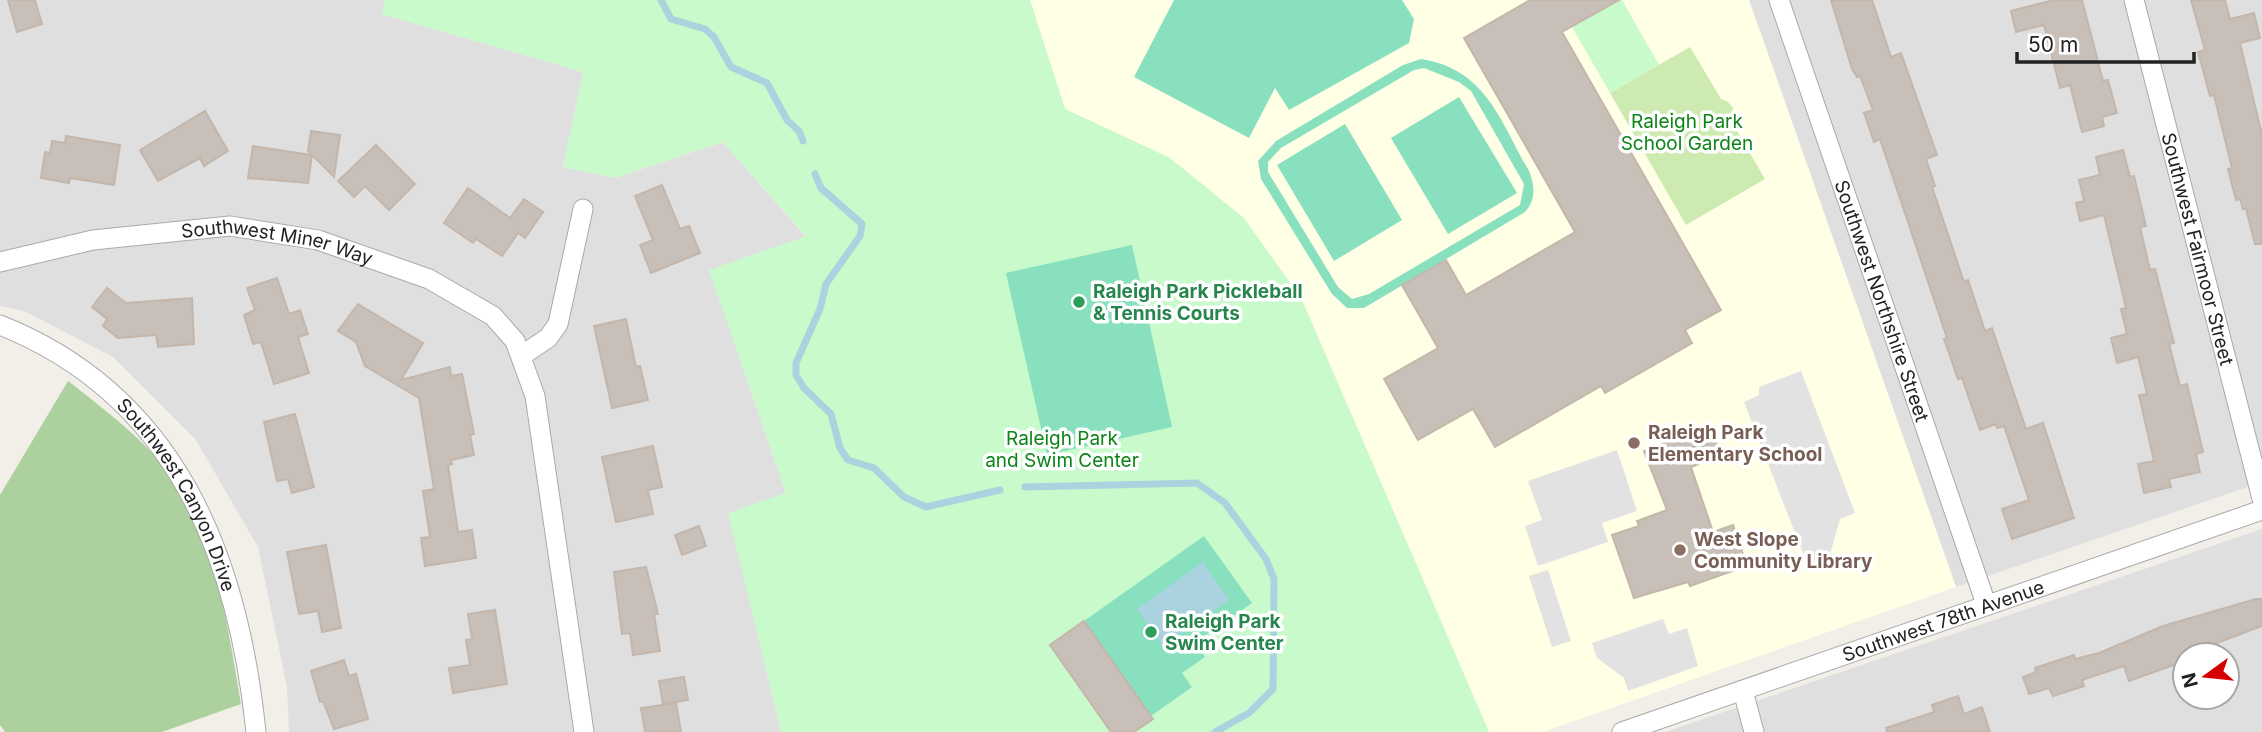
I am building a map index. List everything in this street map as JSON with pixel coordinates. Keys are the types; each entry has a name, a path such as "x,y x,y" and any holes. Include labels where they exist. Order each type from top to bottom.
{"street":[{"name":"Southwest Northshire Street","path":"1779,0 1986,604"},
{"name":"Southwest Fairmoor Street","path":"2134,0 2262,499"},
{"path":"521,356 548,338 558,324 583,209"},
{"name":"Southwest Miner Way","path":"0,262 93,240 230,226 317,240 429,279 476,305 505,328 531,380 538,416 583,732"},
{"name":"Southwest Canyon Drive","path":"0,325 29,336 99,383 152,435 182,476 206,520 230,586 256,732"},
{"name":"Southwest 78th Avenue","path":"1622,732 2262,510"},
{"path":"1743,691 1754,732"}],"shaded area":[{"path":"0,0 385,0 382,14 583,72 563,167 615,178 723,142 806,237 710,270 786,494 729,514 781,732 289,732 287,687 258,547 196,440 113,357 24,311 0,306"},
{"name":"Raleigh Park Elementary School","path":"1030,0 1749,0 1956,587 1543,732 1489,732 1301,298 1170,158 1065,109"},
{"path":"1749,0 2262,0 2262,482 1956,587"},
{"path":"1801,371 1855,513 1840,519 1829,558 1808,566 1744,402 1759,395 1759,387"},
{"path":"1617,450 1637,511 1602,523 1608,542 1538,566 1525,526 1542,520 1528,481"},
{"path":"2262,529 2262,732 1665,732"},
{"path":"1548,570 1571,641 1552,647 1529,576"},
{"path":"1663,619 1669,634 1687,628 1698,666 1628,691 1624,678 1597,658 1592,643"}],"green space":[{"name":"Raleigh Park and Swim Center","path":"385,0 1030,0 1065,109 1170,158 1244,218 1301,298 1489,732 781,732 728,513 786,493 709,270 806,236 723,142 615,178 563,167 583,72 382,14"},
{"path":"1174,0 1402,0 1414,19 1409,43 1289,110 1275,88 1249,138 1134,77"},
{"path":"1622,0 1659,65 1610,93 1572,27"},
{"name":"Raleigh Park School Garden","path":"1690,47 1721,99 1733,108 1733,124 1765,179 1686,225 1610,93"},
{"path":"1421,59 1443,65 1476,86 1499,116 1529,171 1533,198 1525,212 1364,308 1347,308 1332,294 1261,179 1258,161 1276,141 1403,65","holes":["1424,68 1459,82 1471,91 1524,184 1520,205 1369,294 1352,299 1338,287 1268,172 1268,162 1281,148 1414,70"]},
{"path":"1459,97 1517,193 1448,234 1391,138"},
{"path":"1345,124 1402,220 1334,261 1277,165"},
{"name":"Raleigh Park Pickleball & Tennis Courts","path":"1132,245 1172,427 1047,455 1006,273"},
{"path":"68,381 151,452 174,480 188,504 200,530 219,588 241,704 162,732 5,732 0,725 0,495"},
{"name":"Raleigh Park Swim Center","path":"1204,536 1252,603 1196,642 1205,657 1182,673 1192,687 1151,716 1084,621"}],"water":[{"path":"1203,562 1229,600 1163,646 1137,609"}],"building":[{"path":"8,0 35,0 42,24 17,32"},
{"name":"Raleigh Park Elementary School","path":"1530,0 1619,0 1562,32 1721,310 1685,330 1692,343 1605,393 1601,386 1495,447 1473,409 1418,440 1384,379 1438,348 1402,285 1446,260 1466,295 1575,232 1464,38"},
{"path":"1831,0 1872,0 1891,57 1901,53 1937,155 1926,159 1935,186 1932,187 1964,282 1968,280 1985,331 1992,328 2026,429 2043,423 2074,518 2012,539 2002,509 2029,500 2004,426 1997,428 1996,424 1980,430 1962,378 1958,379 1944,339 1947,338 1880,139 1874,142 1864,113 1873,110 1860,76 1857,77 1852,69"},
{"path":"2054,0 2082,0 2103,81 2108,80 2117,113 2102,117 2104,126 2082,132 2070,85 2060,88 2044,25 2016,32 2011,11"},
{"path":"2191,0 2225,0 2230,19 2254,13 2260,38 2240,43 2262,135 2262,244 2255,244 2246,209 2243,209 2240,199 2236,200 2228,169 2232,168 2214,95 2210,96 2198,52 2205,50"},
{"path":"205,111 228,151 204,166 200,158 158,181 140,150"},
{"path":"311,131 340,135 334,177 308,151"},
{"path":"66,136 120,145 114,185 70,178 69,183 41,178 45,152 50,153 52,141 65,143"},
{"path":"376,145 415,184 389,210 365,186 354,197 338,181"},
{"path":"253,146 312,155 308,183 248,178"},
{"path":"2123,150 2130,177 2134,176 2146,226 2140,227 2150,270 2155,269 2174,343 2169,344 2180,386 2187,384 2203,452 2196,454 2200,472 2169,479 2171,487 2144,493 2138,464 2154,461 2139,395 2147,394 2138,357 2117,363 2111,338 2127,334 2121,309 2126,308 2104,215 2080,221 2076,203 2084,201 2079,180 2100,175 2096,157"},
{"path":"662,185 680,229 689,226 700,253 651,273 640,245 653,240 635,196"},
{"path":"468,188 510,218 524,199 543,212 525,238 518,233 502,256 476,239 473,243 444,223"},
{"path":"277,278 289,314 300,310 308,334 298,337 309,373 274,384 261,342 253,344 244,315 255,310 247,288"},
{"path":"107,288 126,303 192,298 194,344 158,347 156,335 118,338 103,326 107,319 92,307"},
{"path":"358,304 423,343 401,380 450,367 451,376 462,374 474,434 470,435 474,455 451,460 452,464 448,465 458,532 472,530 476,558 425,566 421,538 430,537 423,491 434,489 419,398 365,366 356,342 338,331"},
{"path":"626,319 636,367 640,366 648,400 612,408 594,326"},
{"path":"295,414 314,487 292,493 288,479 277,481 264,422"},
{"name":"West Slope Community Library","path":"1709,425 1721,455 1691,467 1713,532 1733,525 1747,566 1690,586 1688,582 1634,598 1612,535 1639,526 1637,521 1667,510 1644,451"},
{"path":"653,446 662,487 648,490 653,514 616,522 602,457"},
{"path":"699,526 706,546 682,555 675,535"},
{"path":"326,545 341,628 322,632 318,611 299,614 287,552"},
{"path":"646,567 658,614 654,614 660,651 633,655 630,633 622,634 614,572"},
{"path":"2262,599 2262,626 2222,641 2171,641 2171,666 2129,681 2124,666 2082,680 2084,686 2053,696 2049,688 2029,694 2023,677 2036,672 2035,668 2074,655 2075,659 2099,653 2163,626"},
{"path":"495,610 507,684 453,693 449,668 470,665 466,640 472,639 468,614"},
{"name":"Raleigh Park Swim Center","path":"1084,621 1153,719 1134,732 1111,732 1050,645"},
{"path":"344,660 349,676 356,674 368,719 334,729 323,701 320,702 311,671"},
{"path":"684,677 688,700 663,704 659,681"},
{"path":"1958,696 1964,714 1982,707 1990,732 1887,732 1886,728 1934,712 1932,705"},
{"path":"676,703 681,732 645,732 641,708"}],"waterway":[{"path":"661,0 671,19 705,29 714,37 731,67 767,83 787,120 799,131 803,141"},
{"path":"815,174 821,188 862,224 860,236 826,284 820,309 796,363 796,375 804,388 831,414 840,448 848,460 874,468 904,497 926,507 1000,490"},
{"path":"1025,487 1197,483 1225,503 1266,559 1274,579 1273,689 1249,713 1215,732"}],"place":[{"name":"Raleigh Park Pickleball & Tennis Courts","path":"1079,302"},
{"name":"Raleigh Park Elementary School","path":"1634,443"},
{"name":"West Slope Community Library","path":"1680,550"},
{"name":"Raleigh Park Swim Center","path":"1151,632"}]}
